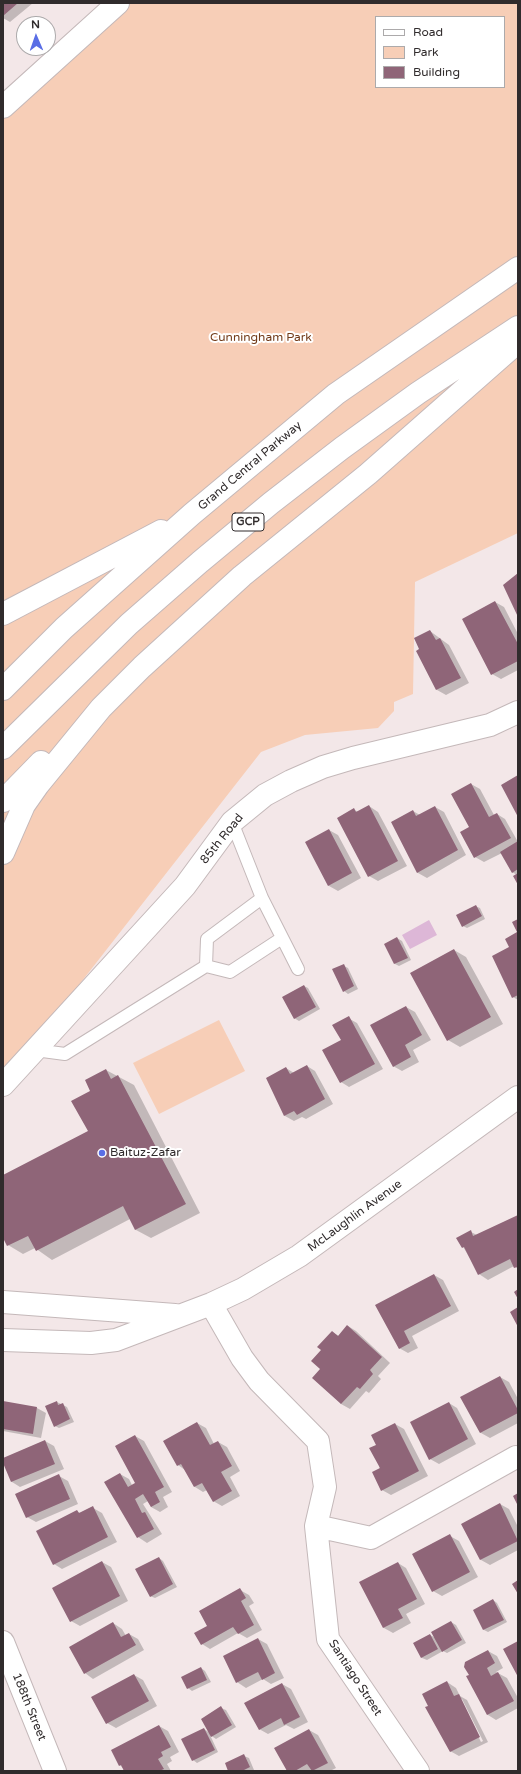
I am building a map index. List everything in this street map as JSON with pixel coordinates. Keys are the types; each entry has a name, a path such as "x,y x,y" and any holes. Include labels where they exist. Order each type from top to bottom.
{"main road":[{"path":"3,107 118,3"},
{"name":"Grand Central Parkway","path":"3,689 64,628 192,514 336,394 518,268"},
{"name":"GCP","path":"3,748 129,624 271,503 342,448 418,393 518,327"},
{"path":"3,802 44,760 101,708 142,667 236,582 368,474 518,342"},
{"path":"3,614 192,514"},
{"path":"3,853 24,805 38,785 101,708"},
{"name":"85th Road","path":"3,1085 185,886 232,822 265,795 291,781 323,767 353,758 490,725 518,712"},
{"name":"McLaughlin Avenue","path":"3,1340 85,1343 116,1340 211,1304 242,1289 299,1256 518,1097"},
{"name":"McLaughlin Avenue","path":"3,1302 180,1316"},
{"name":"Santiago Street","path":"211,1304 242,1358 259,1381 318,1441 325,1488 316,1526 328,1639 418,1771"},
{"path":"316,1526 371,1538 516,1457"},
{"name":"188th Street","path":"3,1642 54,1771"}],"lane":[{"path":"232,822 262,898 298,969"},
{"path":"206,966 207,939 262,898"},
{"path":"35,1050 65,1054 206,966 230,972 282,938"}],"green space":[{"name":"Cunningham Park","path":"123,3 518,3 518,533 415,582 413,694 394,702 394,711 378,728 305,735 261,752 3,1082 3,104"},
{"path":"219,1020 245,1071 159,1114 133,1063"}],"shaded area":[{"path":"429,920 437,935 410,949 402,935"}],"building":[{"path":"3,3 18,3 3,16"},
{"path":"518,573 518,617 503,585"},
{"path":"495,601 518,644 518,661 491,675 462,619"},
{"path":"430,630 436,640 440,638 461,678 436,690 416,651 419,649 414,638"},
{"path":"518,775 518,817 501,785"},
{"path":"471,783 489,817 497,813 511,838 474,858 460,832 469,827 451,794"},
{"path":"369,805 398,861 368,877 337,818 354,808 356,812"},
{"path":"435,806 458,850 417,873 391,822 413,810 416,816"},
{"path":"329,829 352,873 328,886 305,842"},
{"path":"518,841 518,869 512,873 500,852"},
{"path":"518,873 518,885 513,876"},
{"path":"476,905 482,916 462,927 456,915"},
{"path":"518,919 518,995 512,998 492,956 509,947 505,939 517,932 512,922"},
{"path":"397,937 408,958 394,964 384,944"},
{"path":"454,949 491,1017 447,1041 410,973"},
{"path":"344,964 354,986 343,992 332,969"},
{"path":"304,985 316,1007 294,1019 282,997"},
{"path":"406,1006 422,1035 405,1045 411,1057 393,1067 370,1025"},
{"path":"349,1016 375,1064 340,1083 322,1050 341,1040 332,1025"},
{"path":"307,1065 325,1099 297,1115 294,1111 284,1116 266,1078 286,1067 290,1074"},
{"name":"Baituz-Zafar","path":"106,1069 111,1079 118,1075 186,1204 135,1230 123,1206 36,1251 28,1236 7,1246 3,1238 3,1175 88,1131 71,1101 90,1091 85,1080"},
{"path":"518,1215 518,1268 514,1268 510,1259 478,1275 464,1247 462,1248 456,1238 471,1230 473,1236"},
{"path":"434,1274 451,1306 404,1331 410,1343 399,1349 375,1305"},
{"path":"518,1289 518,1299 514,1292"},
{"path":"518,1307 518,1327 510,1312"},
{"path":"347,1325 382,1357 370,1370 373,1374 360,1389 357,1387 341,1404 312,1378 320,1369 311,1361 321,1350 317,1347 332,1331 338,1336"},
{"path":"500,1376 518,1410 518,1413 480,1433 460,1397"},
{"path":"3,1401 37,1407 33,1434 3,1429"},
{"path":"57,1401 58,1405 63,1403 70,1419 54,1427 45,1406"},
{"path":"449,1402 468,1439 429,1460 410,1422"},
{"path":"197,1422 210,1445 218,1441 232,1466 221,1472 232,1491 213,1502 202,1483 194,1487 181,1464 177,1466 163,1441"},
{"path":"395,1423 419,1471 381,1491 372,1472 380,1468 369,1448 376,1445 371,1435"},
{"path":"135,1435 164,1487 155,1492 160,1502 151,1507 143,1494 135,1499 142,1513 145,1512 154,1529 137,1538 104,1482 120,1473 128,1487 135,1483 115,1446"},
{"path":"45,1440 55,1464 11,1482 3,1463 3,1458"},
{"path":"59,1474 70,1499 26,1518 15,1494"},
{"path":"518,1493 518,1506 513,1496"},
{"path":"500,1503 518,1541 480,1560 461,1524"},
{"path":"93,1506 108,1537 53,1565 36,1531 77,1510 79,1513"},
{"path":"450,1534 470,1572 432,1592 412,1554"},
{"path":"159,1557 173,1584 150,1597 135,1569"},
{"path":"102,1561 120,1596 70,1622 52,1588"},
{"path":"398,1562 417,1599 398,1609 403,1618 383,1628 359,1582"},
{"path":"518,1580 518,1594 512,1584"},
{"path":"240,1588 246,1598 241,1601 254,1625 238,1634 233,1627 201,1645 194,1633 207,1626 199,1611"},
{"path":"493,1599 504,1620 483,1630 473,1610"},
{"path":"451,1621 462,1640 442,1652 431,1632"},
{"path":"113,1622 121,1637 129,1633 136,1645 84,1674 69,1647"},
{"path":"430,1634 438,1649 421,1658 413,1643"},
{"path":"258,1638 275,1673 262,1680 258,1672 236,1683 223,1656"},
{"path":"518,1641 518,1677 503,1649"},
{"path":"488,1650 495,1663 487,1668 491,1676 498,1672 514,1701 487,1715 466,1676 469,1675 464,1667 465,1662"},
{"path":"201,1667 207,1680 187,1689 181,1677"},
{"path":"134,1674 149,1701 106,1724 91,1697"},
{"path":"447,1681 454,1696 459,1694 480,1737 450,1752 425,1707 428,1706 422,1694"},
{"path":"282,1683 300,1717 284,1725 281,1718 259,1730 244,1703"},
{"path":"221,1706 232,1725 211,1737 201,1719"},
{"path":"159,1725 171,1747 161,1752 163,1756 158,1759 164,1769 159,1771 124,1771 121,1765 119,1766 111,1750"},
{"path":"204,1728 215,1750 192,1761 181,1739"},
{"path":"309,1729 328,1763 312,1771 307,1764 295,1771 287,1771 274,1748"},
{"path":"244,1754 250,1767 242,1771 228,1771 225,1763"}],"place":[{"name":"Baituz-Zafar","path":"102,1153"}]}
